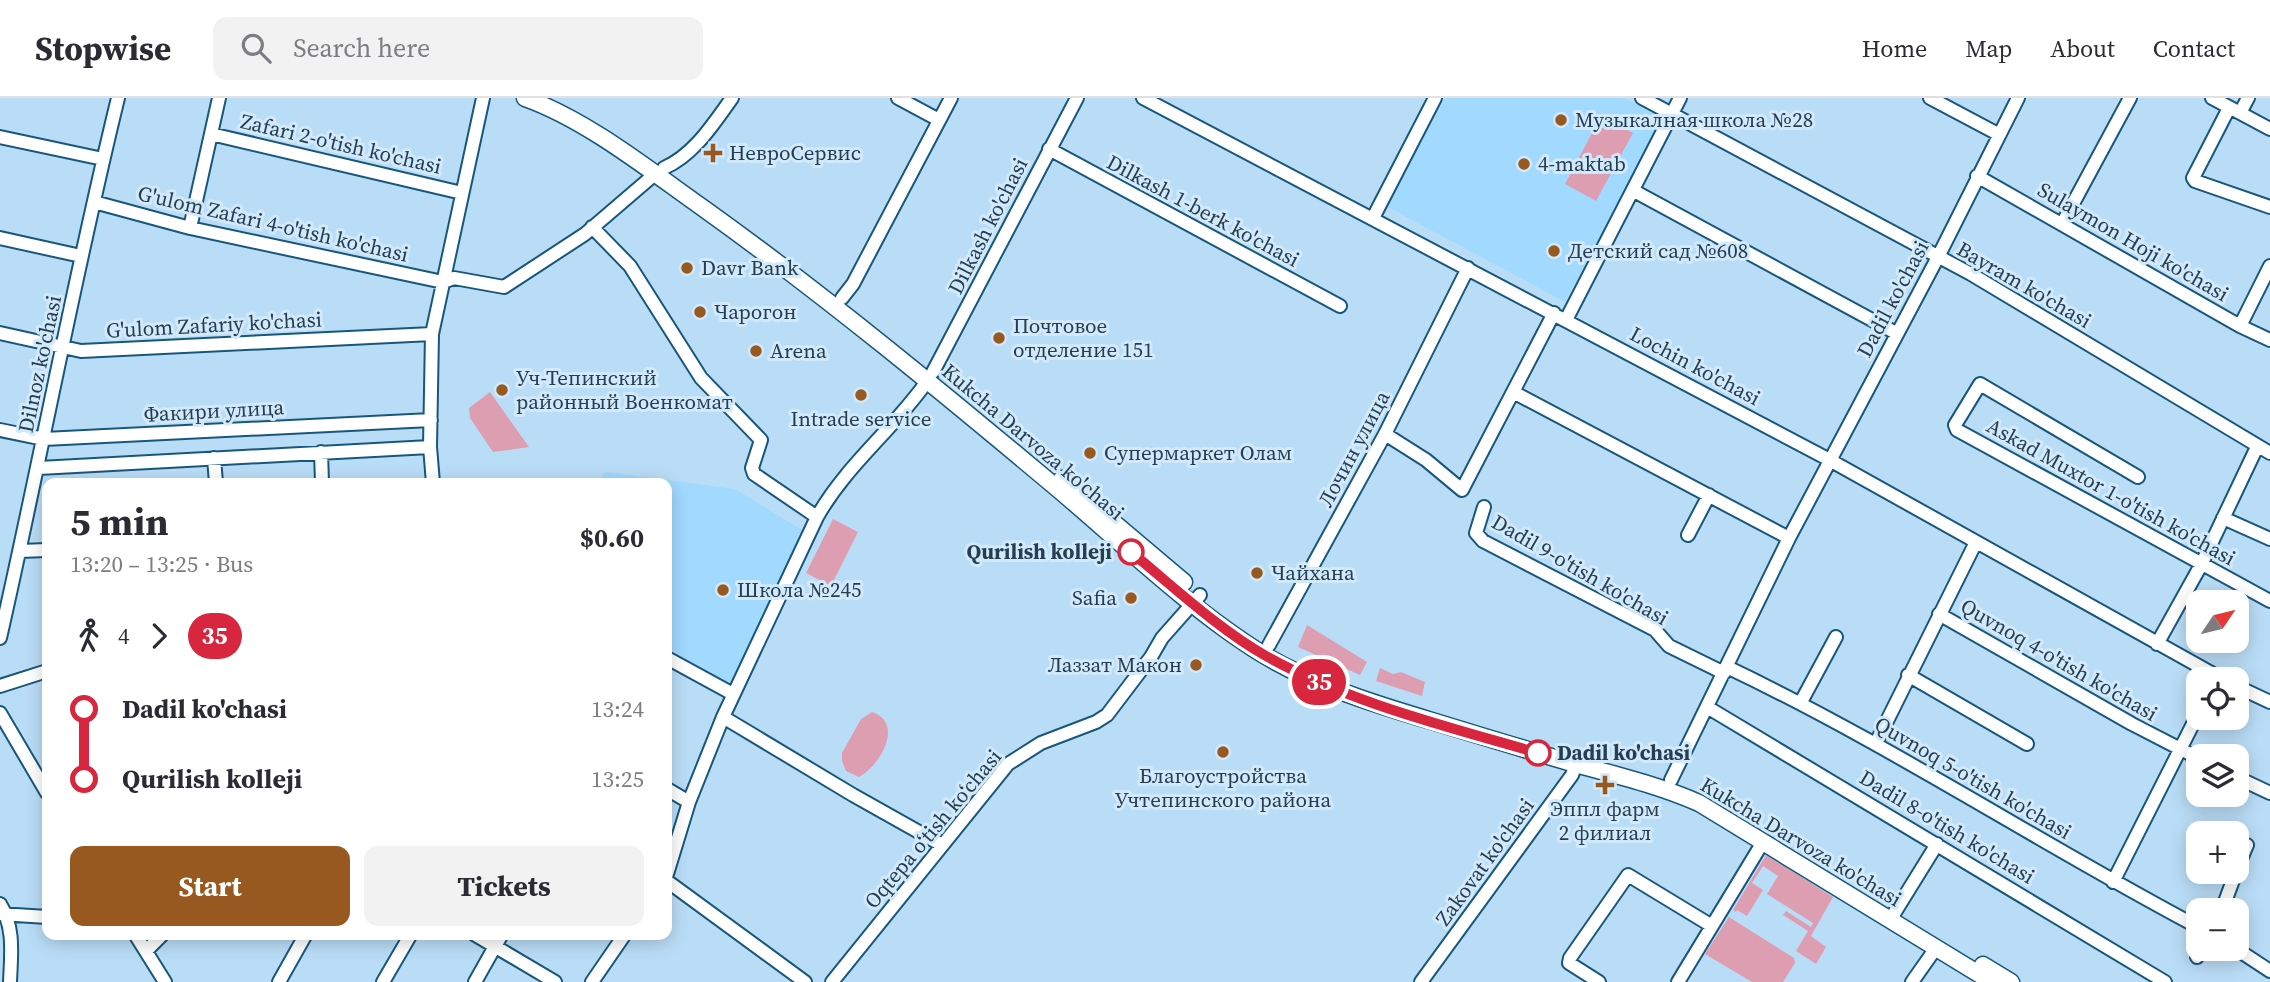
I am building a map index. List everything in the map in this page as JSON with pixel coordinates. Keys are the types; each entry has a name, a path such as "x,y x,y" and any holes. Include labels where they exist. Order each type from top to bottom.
{"main road":[{"name":"Kukcha Darvoza ko'chasi","path":"525,98 575,120 660,171"},
{"name":"Kukcha Darvoza ko'chasi","path":"554,98 580,112 839,302 1196,599 1266,650 1359,688 1578,759 1669,785 1765,838 1893,915 1992,982"},
{"name":"Kukcha Darvoza ko'chasi","path":"1939,944 2011,982"}],"street":[{"name":"Dilnoz ko'chasi","path":"0,638 39,468 81,256 118,98"},
{"path":"190,228 219,98"},
{"path":"433,478 430,447 432,334 483,98"},
{"name":"G'ulom Zafari 4-o'tish ko'chasi","path":"94,202 190,228 443,282 454,278 497,288 509,286 592,227 660,171 677,162 709,129 732,98"},
{"path":"898,98 939,120"},
{"path":"839,302 853,284 951,98"},
{"name":"Dilkash ko'chasi","path":"672,858 689,802 723,717 817,517 831,493 874,441 911,403 943,357 1077,98"},
{"name":"Lochin ko'chasi","path":"1143,98 1829,460 2198,667"},
{"path":"1373,218 1434,98"},
{"name":"Bayram ko'chasi","path":"1642,98 1938,257 2270,453"},
{"path":"1566,320 1680,98"},
{"path":"1930,98 1998,134"},
{"name":"Dadil ko'chasi","path":"1669,785 1789,538 1938,257 2018,98"},
{"path":"2062,224 2130,98"},
{"path":"2212,98 2270,130"},
{"path":"2248,98 2235,111 2193,178 2270,208"},
{"name":"Zafari 2-o'tish ko'chasi","path":"211,134 462,193"},
{"path":"0,137 103,159"},
{"name":"Dilkash 1-berk ko'chasi","path":"1049,149 1340,306"},
{"name":"Sulaymon Hoji ko'chasi","path":"1977,176 2239,326 2270,340"},
{"path":"1634,191 1896,333"},
{"path":"592,227 630,265 701,378 761,440 752,468 754,474 817,517"},
{"path":"0,238 81,256"},
{"path":"2239,326 2270,265"},
{"name":"Лочин улица","path":"1266,650 1385,434 1468,268"},
{"path":"1385,434 1426,460 1462,490 1554,313"},
{"name":"G'ulom Zafariy ko'chasi","path":"0,333 81,351 432,334"},
{"name":"Askad Muxtor 1-o'tish ko'chasi","path":"2138,477 1980,384 1976,386 1955,425 1957,430 2270,601"},
{"path":"1513,393 1789,538"},
{"name":"Факири улица","path":"0,430 44,439 431,420"},
{"path":"39,468 430,447"},
{"path":"2157,644 2201,565 2257,447"},
{"path":"321,452 322,478"},
{"path":"214,458 216,478"},
{"path":"1688,535 1709,495"},
{"name":"Dadil 9-o'tish ko'chasi","path":"1484,507 1476,533 1483,541 1655,630 1669,646 1726,670"},
{"path":"2223,517 2270,539"},
{"path":"1876,743 1976,542"},
{"path":"20,551 42,550"},
{"name":"Oqtepa oʻtish koʻchasi","path":"832,982 1008,764 1041,743 1096,722 1107,715 1151,657 1161,638 1196,599"},
{"name":"Quvnoq 4-o'tish ko'chasi","path":"1939,614 2186,753"},
{"path":"1801,702 1836,637"},
{"path":"672,661 733,694"},
{"name":"Quvnoq 5-o'tish ko'chasi","path":"1726,670 1801,702 2113,882 2186,921"},
{"path":"0,686 42,673"},
{"path":"1908,675 2027,744"},
{"path":"2249,692 2270,702"},
{"name":"Dadil 8-o'tish ko'chasi","path":"1707,707 2165,982"},
{"path":"0,713 42,784"},
{"path":"723,717 942,845"},
{"path":"2113,882 2190,730"},
{"name":"Zakovat ko'chasi","path":"1424,981 1572,775 1578,759"},
{"path":"2249,783 2270,793"},
{"path":"672,792 689,802"},
{"path":"1678,982 1765,838"},
{"path":"1893,915 1937,844"},
{"path":"1599,982 1569,963 1570,958 1628,876 1712,926"},
{"path":"672,885 806,982"},
{"path":"10,982 11,936 2,911 42,916"},
{"path":"139,940 165,982"},
{"path":"146,951 157,940"},
{"path":"279,982 299,940"},
{"path":"383,982 408,940"},
{"path":"484,940 555,982"},
{"path":"475,982 499,940"},
{"path":"592,982 621,940"},
{"path":"1912,982 1939,944"},
{"path":"2249,957 2270,971"}],"shaded area":[{"name":"4-maktab","path":"1445,98 1624,98 1663,119 1565,302 1386,206"},
{"path":"1601,116 1633,133 1596,201 1565,184"},
{"path":"490,392 529,447 493,452 470,418 469,408"},
{"name":"Школа №245","path":"605,472 651,478 601,478"},
{"name":"Школа №245","path":"672,481 735,489 807,533 733,687 672,651"},
{"path":"833,519 858,532 831,586 806,573"},
{"path":"1307,625 1367,662 1360,675 1298,647"},
{"path":"1380,668 1393,674 1401,672 1425,682 1422,696 1376,681"},
{"path":"872,712 887,725 886,744 875,764 859,777 846,771 842,753 861,719"},
{"path":"1766,855 1833,897 1811,936 1826,947 1816,964 1796,951 1808,931 1783,915 1786,911 1811,927 1813,923 1767,894 1778,876 1763,866 1752,883 1763,890 1747,916 1733,910"},
{"path":"1729,917 1794,958 1795,963 1783,982 1752,982 1705,954"}],"bus line":[{"name":"35","path":"1131,552 1237,636 1264,655 1303,675 1355,698 1538,753"}],"place":[{"name":"Музыкалная школа №28","path":"1561,120"},
{"name":"НевроСервис","path":"713,153"},
{"name":"4-maktab","path":"1524,164"},
{"name":"Детский сад №608","path":"1554,251"},
{"name":"Davr Bank","path":"687,268"},
{"name":"Чарогон","path":"700,312"},
{"name":"Почтовое отделение 151","path":"999,338"},
{"name":"Arena","path":"756,351"},
{"name":"Уч-Тепинский районный Военкомат","path":"502,390"},
{"name":"Intrade service","path":"861,395"},
{"name":"Супермаркет Олам","path":"1090,453"},
{"name":"Qurilish kolleji","path":"1131,552"},
{"name":"Чайхана","path":"1257,573"},
{"name":"Школа №245","path":"723,590"},
{"name":"Safia","path":"1131,598"},
{"name":"Лаззат Макон","path":"1196,665"},
{"name":"Благоустройства Учтепинского района","path":"1223,752"},
{"name":"Dadil ko'chasi","path":"1538,753"},
{"name":"Эппл фарм 2 филиал","path":"1605,785"}]}
